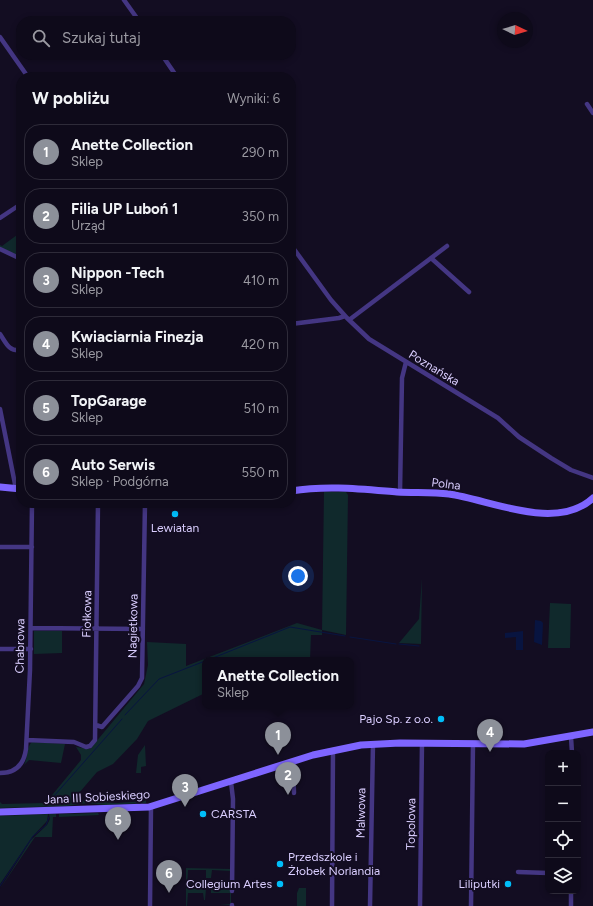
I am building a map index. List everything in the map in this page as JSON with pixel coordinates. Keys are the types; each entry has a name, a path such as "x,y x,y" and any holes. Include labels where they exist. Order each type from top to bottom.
{"street":[{"path":"124,0 135,16"},
{"path":"0,37 16,60"},
{"path":"16,60 24,72"},
{"path":"165,60 174,72"},
{"path":"587,104 593,113"},
{"path":"0,218 16,207"},
{"path":"349,320 447,246"},
{"path":"0,249 16,257"},
{"name":"Poznańska","path":"296,252 324,292 345,316 375,343 498,418 519,437 551,458 571,470 593,478"},
{"path":"431,258 469,292"},
{"path":"296,323 345,316"},
{"path":"0,334 10,348 16,350"},
{"path":"400,492 402,378 406,362"},
{"path":"0,410 16,480"},
{"name":"Polna","path":"296,491 343,487 452,495 510,509 538,512 570,510 585,504 593,498"},
{"path":"0,488 16,489"},
{"name":"Chabrowa","path":"0,773 14,771 22,763 26,755 31,649 32,508"},
{"name":"Fiołkowa","path":"27,740 74,742 86,747 90,746 95,740 98,508"},
{"name":"Nagietkowa","path":"96,725 102,727 141,682 143,672 145,508"},
{"path":"0,547 32,547"},
{"path":"31,628 143,629"},
{"path":"0,649 31,649"},
{"name":"Jana III Sobieskiego","path":"0,812 116,809 151,806 333,750 373,744 528,744 593,732"},
{"path":"571,737 572,750"},
{"name":"Topolowa","path":"420,906 422,743"},
{"name":"Malwowa","path":"370,906 373,744"},
{"path":"471,906 472,744"},
{"path":"332,906 333,750"},
{"path":"294,761 294,793"},
{"path":"231,782 233,799 232,891"},
{"path":"150,906 151,806"},
{"path":"518,872 545,872"},
{"path":"571,894 571,906"}],"green space":[{"path":"16,236 16,255 0,247 0,245 2,246"},
{"path":"324,492 346,492 348,495 346,635 322,630"},
{"path":"422,578 421,644 399,643 419,619"},
{"path":"550,603 571,604 570,648 548,648"},
{"path":"297,623 322,630 322,635 311,635 310,657 209,657"},
{"path":"34,631 62,631 62,653 34,654"},
{"path":"147,642 186,644 186,666 202,660 202,694 148,721 137,739 113,764 97,772 73,800 117,803 145,801 146,791 146,803 105,805 87,803 67,806 0,808 0,802 2,804 44,803 48,800 81,760 81,755 76,747 90,749 144,684 148,665"},
{"path":"32,742 65,744 61,763 29,760 24,765 30,744"},
{"path":"145,745 146,766 141,767 141,773 136,773 138,755"},
{"path":"98,813 99,815 59,817 59,814"},
{"path":"48,814 47,821 33,836 0,884 0,816"},
{"path":"49,814 56,814 56,817 53,817 52,837 35,837 0,889 31,840 47,825 50,819"},
{"path":"186,868 231,869 231,905 220,904 230,904 230,893 211,893 211,889 230,889 230,871 212,870 211,878 206,878 206,870 188,870 187,889 206,889 205,900 203,893 188,893 186,906"},
{"path":"299,888 306,888 306,906 297,906 297,893"}],"shaded area":[{"path":"535,620 543,623 542,645 534,642"},
{"path":"523,631 523,650 516,650 516,637 505,638 505,633"}],"waterway":[{"path":"215,657 290,627 345,636"},
{"path":"350,637 396,644"},
{"path":"399,644 419,646"},
{"path":"125,715 159,679 202,662"},
{"path":"47,804 122,719"},
{"path":"0,886 33,836 46,825 49,817"}],"place":[{"name":"Lewiatan","path":"175,514"},
{"name":"Pajo Sp. z o.o.","path":"441,719"},
{"name":"Kwiaciarnia Finezja","path":"490,752"},
{"name":"Anette Collection","path":"278,755"},
{"name":"Filia UP Luboń 1","path":"288,795"},
{"name":"Nippon -Tech","path":"185,807"},
{"name":"CARSTA","path":"203,814"},
{"name":"TopGarage","path":"118,840"},
{"name":"Przedszkole i Żłobek Norlandia","path":"280,864"},
{"name":"Collegium Artes","path":"280,884"},
{"name":"Liliputki","path":"508,884"},
{"name":"Auto Serwis","path":"169,893"}]}
